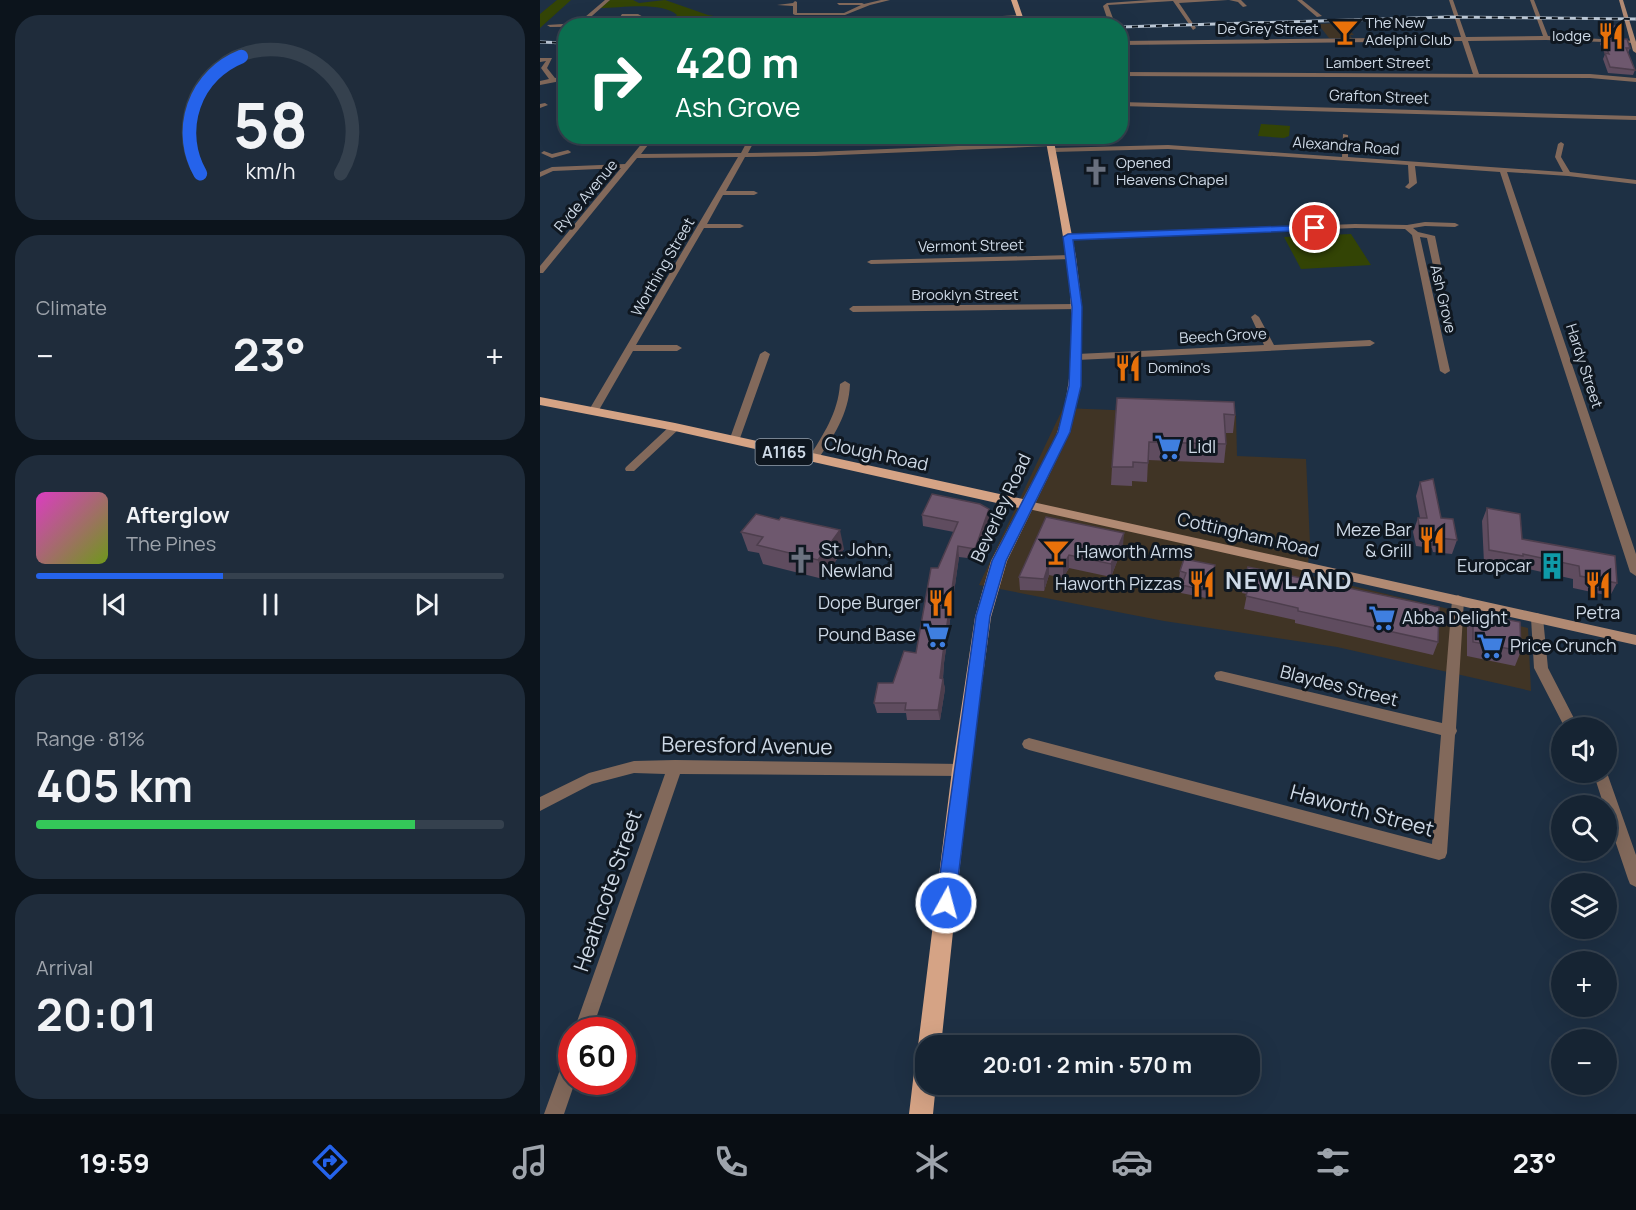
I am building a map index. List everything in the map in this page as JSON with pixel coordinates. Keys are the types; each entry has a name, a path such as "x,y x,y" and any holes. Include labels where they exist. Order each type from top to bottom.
{"main road":[{"path":"1014,0 1020,16"},
{"path":"1621,0 1633,31 1635,46"},
{"name":"Beverley Road","path":"930,1035 961,770 983,616 999,561 1064,432 1075,386 1077,307 1068,237 1051,144"},
{"name":"Clough Road","path":"540,401 675,427 1028,505"},
{"name":"Cottingham Road","path":"1028,505 1636,640"},
{"path":"921,1114 923,1095"}],"street":[{"path":"587,18 608,0"},
{"path":"839,4 888,0"},
{"path":"1110,18 1104,6 1107,4 1226,0"},
{"path":"1231,0 1239,1 1245,6"},
{"path":"1299,0 1319,16"},
{"path":"1451,0 1477,76"},
{"path":"1532,0 1546,38"},
{"path":"1174,1 1193,28"},
{"path":"779,5 795,3 795,14 835,15 844,14 869,3"},
{"path":"622,16 642,18"},
{"path":"973,18 1020,16"},
{"path":"550,25 558,25"},
{"name":"De Grey Street","path":"1128,43 1546,38 1635,46"},
{"path":"552,79 544,68 556,53"},
{"path":"540,60 549,59"},
{"name":"Lambert Street","path":"1128,74 1590,76 1636,80"},
{"path":"540,83 558,79"},
{"name":"Grafton Street","path":"1128,104 1636,118"},
{"path":"1345,135 1345,159"},
{"name":"Ryde Avenue","path":"540,271 646,144"},
{"name":"Worthing Street","path":"594,410 750,144"},
{"name":"Alexandra Road","path":"636,156 815,154 1030,144"},
{"name":"Alexandra Road","path":"1080,144 1168,147 1568,174 1636,182"},
{"path":"1561,144 1558,157 1568,174"},
{"path":"1346,145 1368,146"},
{"path":"552,169 548,155 568,152"},
{"path":"1408,187 1413,183 1411,164"},
{"path":"540,174 552,169 629,166"},
{"name":"Hardy Street","path":"1503,170 1636,572"},
{"path":"722,193 754,193"},
{"path":"1068,237 1355,226 1455,225"},
{"path":"703,226 740,226"},
{"name":"Ash Grove","path":"1407,227 1416,234 1431,236 1438,274"},
{"name":"Ash Grove","path":"1416,234 1419,258 1445,371"},
{"name":"Vermont Street","path":"871,262 1071,256"},
{"name":"Brooklyn Street","path":"853,309 1077,307"},
{"path":"1255,317 1271,349"},
{"name":"Beech Grove","path":"1077,357 1370,343"},
{"path":"631,348 677,348"},
{"path":"734,441 765,354"},
{"path":"813,459 835,425 845,395 844,384"},
{"path":"630,470 675,427"},
{"name":"Haworth Street","path":"1029,744 1440,853 1458,600"},
{"path":"1537,618 1541,668 1566,717"},
{"name":"Blaydes Street","path":"1221,676 1450,731"},
{"name":"Heathcote Street","path":"588,1017 675,766"},
{"name":"Beresford Avenue","path":"540,804 589,779 633,767 961,770"},
{"path":"1604,783 1636,879"},
{"path":"554,1114 561,1095"}],"shaded area":[{"path":"1343,23 1354,35 1350,35 1352,38 1329,38 1318,24"},
{"path":"1063,408 1236,415 1237,456 1306,459 1310,543 1307,575 1528,628 1531,691 1337,647 1164,621 979,585"}],"green space":[{"path":"557,0 571,0 540,28 540,14"},
{"path":"610,0 633,0 639,3 665,0 708,15 725,18 673,18 677,15 670,11 651,7 600,8"},
{"path":"1261,124 1290,126 1289,136 1284,138 1258,136"},
{"path":"1351,234 1371,265 1301,269 1284,237"}],"building":[{"path":"1602,25 1621,26 1623,31 1604,30"},
{"path":"1602,39 1627,39 1630,48 1626,48 1635,70 1610,67 1605,53 1609,54"},
{"name":"Lidl","path":"1117,398 1234,402 1235,415 1224,414 1226,444 1149,442 1148,463 1133,462 1133,467 1112,467"},
{"path":"1433,479 1441,518 1453,519 1457,540 1438,538 1437,533 1420,532 1418,518 1427,518 1420,482"},
{"path":"932,494 980,504 989,509 975,549 958,546 943,653 940,678 943,679 938,710 905,710 906,703 874,703 878,683 893,683 904,651 916,653 931,568 938,568 958,522 922,515"},
{"path":"1487,508 1520,514 1522,539 1615,556 1617,583 1580,576 1579,566 1523,554 1523,556 1489,550"},
{"path":"756,514 840,530 818,560 757,545 763,537 741,532"},
{"path":"1046,517 1124,533 1111,564 1069,555 1063,566 1049,563 1044,579 1019,577"},
{"path":"1184,559 1215,565 1207,591 1182,585 1186,573 1180,571"},
{"path":"1248,567 1439,607 1438,642 1298,611 1298,608 1246,596 1250,582 1244,581"},
{"path":"1473,613 1520,622 1521,651 1473,642"}],"railway":[{"path":"1128,27 1447,17 1636,19"},
{"path":"540,42 558,43"}],"place":[{"name":"The New Adelphi Club","path":"1345,32"},
{"name":"lodge","path":"1611,36"},
{"name":"Opened Heavens Chapel","path":"1096,172"},
{"name":"Domino's","path":"1128,368"},
{"name":"Lidl","path":"1168,447"},
{"name":"Meze Bar & Grill","path":"1432,540"},
{"name":"Haworth Arms","path":"1056,552"},
{"name":"St. John, Newland","path":"801,560"},
{"name":"Europcar","path":"1552,566"},
{"name":"Haworth Pizzas","path":"1202,584"},
{"name":"Petra","path":"1598,585"},
{"name":"Dope Burger","path":"941,603"},
{"name":"Abba Delight","path":"1382,618"},
{"name":"Pound Base","path":"936,635"},
{"name":"Price Crunch","path":"1490,646"}],"district":[{"name":"NEWLAND","path":"1289,581"}],"route":[{"path":"946,903 983,616 999,561 1064,432 1075,386 1077,307 1068,237 1315,228"}]}
